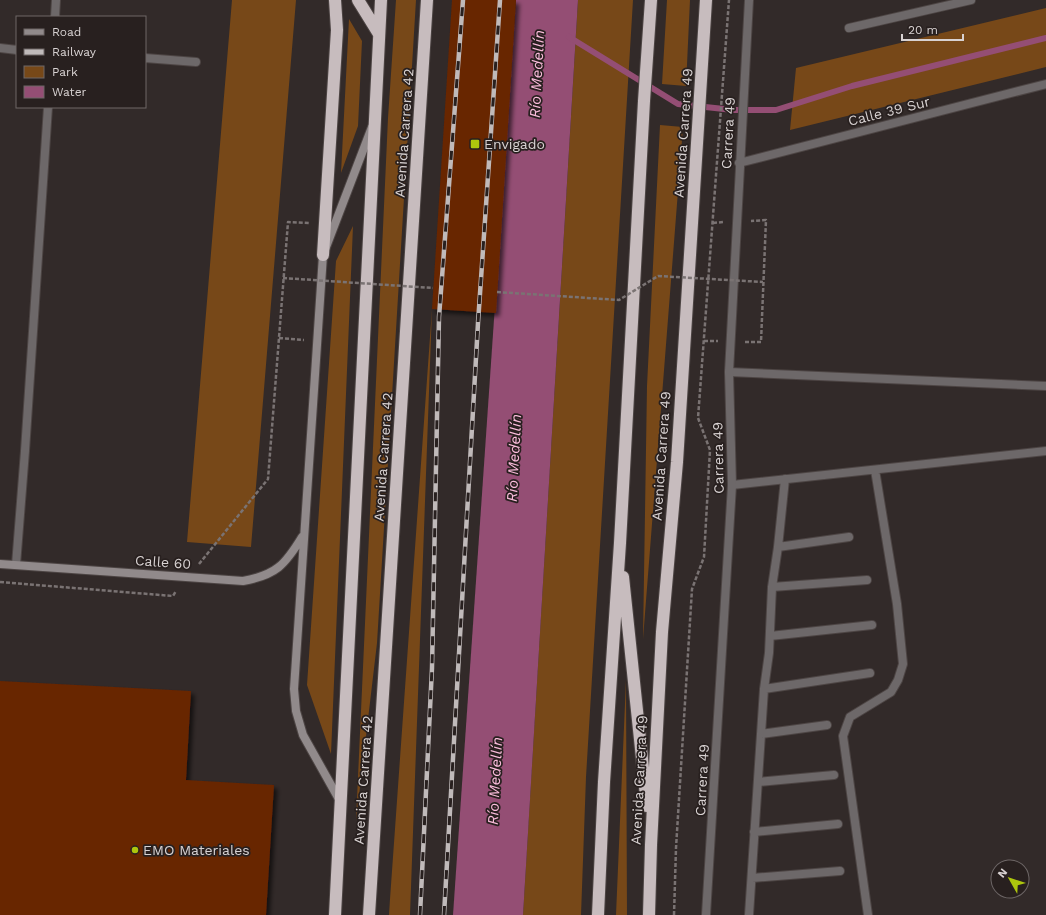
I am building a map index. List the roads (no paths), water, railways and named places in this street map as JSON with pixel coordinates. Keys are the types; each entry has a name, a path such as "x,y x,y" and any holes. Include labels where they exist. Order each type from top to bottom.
{"highway":[{"path":"323,255 337,30 336,0"},
{"path":"358,0 379,34"},
{"name":"Avenida Carrera 42","path":"335,915 381,0"},
{"name":"Avenida Carrera 42","path":"369,915 427,0"},
{"path":"598,915 604,782 620,543 644,101 651,0"},
{"name":"Avenida Carrera 49","path":"649,915 651,845 662,632 677,462 706,0"},
{"path":"620,543 651,845"}],"street":[{"path":"55,16 56,0"},
{"name":"Carrera 49","path":"706,915 732,485 729,372 739,163 749,0"},
{"path":"849,28 971,0"},
{"path":"0,48 16,50"},
{"path":"146,58 196,62"},
{"name":"Calle 39 Sur","path":"739,163 1046,84"},
{"path":"16,565 26,451 48,108"},
{"name":"Avenida Carrera 42","path":"340,802 303,735 296,712 294,689 323,255 374,120"},
{"path":"729,372 1046,386"},
{"path":"732,485 1046,451"},
{"path":"868,915 843,736 850,717 892,692 903,664 897,604 875,470"},
{"path":"749,915 764,689 770,636 772,587 786,479"},
{"name":"Calle 60","path":"0,564 243,581 262,578 278,569 291,556 304,534"},
{"path":"778,547 849,537"},
{"path":"772,587 867,580"},
{"path":"770,636 872,625"},
{"path":"764,689 870,673"},
{"path":"761,734 828,725"},
{"path":"758,782 834,775"},
{"path":"754,832 838,824"},
{"path":"752,878 840,871"}],"water":[{"name":"Río Medellín","path":"516,0 578,0 523,915 453,915"}],"waterway":[{"path":"569,37 678,104 733,110 776,110 852,86 1046,38"}],"railway":[{"path":"420,915 432,668 439,317 463,0"},
{"path":"444,915 478,323 500,0"}],"place":[{"name":"Envigado","path":"475,144"},
{"name":"EMO Materiales","path":"135,850"}]}
